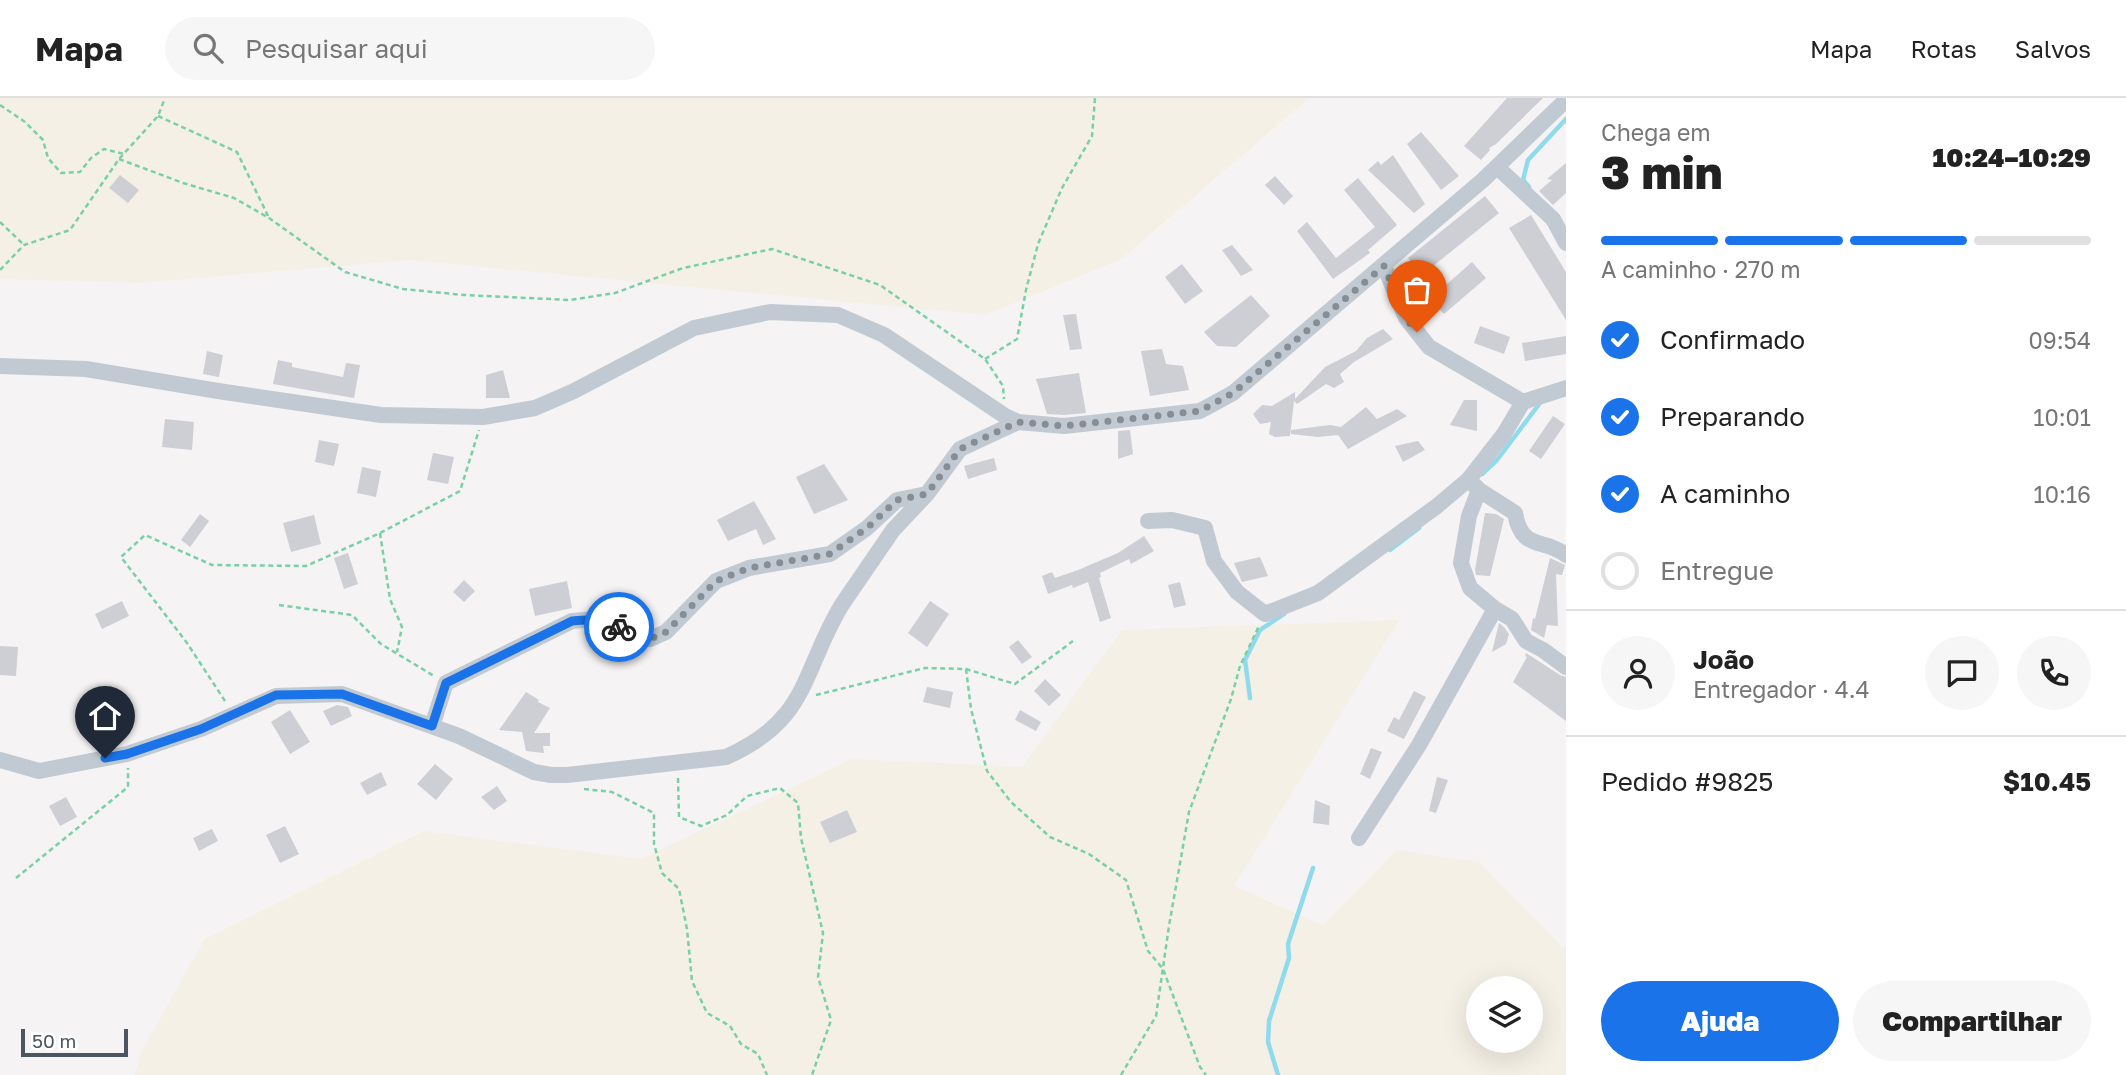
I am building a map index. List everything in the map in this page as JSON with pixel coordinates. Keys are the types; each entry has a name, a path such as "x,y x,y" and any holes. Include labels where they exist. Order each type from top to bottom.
{"street":[{"path":"0,366 86,369 381,415 483,417 535,408 574,391 694,328 770,312 838,314 884,335 1012,419 1064,426 1200,411 1233,393 1384,266 1497,167 1566,100"},
{"path":"1497,167 1553,219 1566,243"},
{"path":"1384,266 1406,318 1429,347 1523,402"},
{"path":"1566,388 1523,402 1474,485 1461,563 1470,588 1495,610 1512,619 1526,641 1544,650 1566,667"},
{"path":"0,760 39,771 127,754 201,729 276,695 342,694 492,750 534,772 551,775 726,757 765,736 783,719 797,700 841,606 893,530 927,494 960,449 1012,419"},
{"path":"1474,485 1515,513 1518,529 1535,544 1557,548 1566,555"},
{"path":"1148,521 1172,520 1205,528 1214,561 1237,592 1265,614 1318,593 1437,506 1474,485"},
{"path":"432,726 446,683 572,621 607,621 637,636 650,639 666,632 716,581 749,568 830,554 867,528 897,500 927,494"},
{"path":"1359,838 1419,745 1495,610"}],"path":[{"path":"0,270 24,245 70,230 120,159 158,116 166,98"},
{"path":"985,359 1017,340 1038,244 1062,188 1091,135 1095,98"},
{"path":"0,104 25,122 43,140 48,158 61,173 80,172 91,158 104,149 124,154"},
{"path":"158,116 237,152 269,218"},
{"path":"120,159 183,183 234,198 269,218 345,272 402,289 570,300 615,293 683,268 772,249 880,285 985,359 1003,386 1012,419"},
{"path":"0,222 24,245"},
{"path":"234,715 187,643 121,557 145,535 212,565 306,566 380,533 460,491 483,417"},
{"path":"380,533 390,598 402,627 397,654"},
{"path":"279,605 352,615 380,645 446,683"},
{"path":"1121,1075 1156,1016 1189,812 1241,666 1265,614"},
{"path":"797,700 925,668 966,669 1015,684 1073,640"},
{"path":"966,669 971,709 987,771 1011,802 1051,837 1089,854 1126,880 1147,951 1163,969 1200,1067 1206,1075"},
{"path":"16,878 128,787 127,754"},
{"path":"678,763 679,817 701,826 727,815 747,796 780,788 798,803 801,838 823,933 818,976 831,1020 812,1075"},
{"path":"578,789 612,792 653,813 654,844 662,873 679,889 687,929 692,981 707,1013 730,1026 741,1044 758,1054 767,1075"}],"sand":[{"path":"0,98 1309,98 1120,260 985,315 409,260 140,283 0,279"},
{"path":"1399,620 1234,886 1323,925 1397,850 1479,862 1562,947 1566,946 1566,1075 135,1075 141,1052 205,939 424,831 641,859 852,759 1022,767 1122,630"}],"building":[{"path":"1507,98 1543,98 1489,148 1481,160 1464,146"},
{"path":"1421,132 1459,176 1441,190 1407,144"},
{"path":"1393,155 1425,204 1414,213 1368,170 1378,161 1381,165"},
{"path":"1566,163 1566,193 1553,205 1539,191 1552,180 1547,179"},
{"path":"120,175 139,190 128,203 109,188"},
{"path":"1275,176 1293,196 1284,205 1265,185"},
{"path":"1358,178 1397,225 1368,250 1370,253 1333,279 1297,231 1307,222 1336,258 1375,227 1344,190"},
{"path":"1485,196 1499,213 1422,275 1408,258"},
{"path":"1531,215 1566,272 1566,320 1509,228"},
{"path":"1232,245 1253,270 1241,276 1222,250"},
{"path":"1472,262 1486,278 1444,314 1430,299"},
{"path":"1182,264 1203,291 1185,304 1165,277"},
{"path":"1251,295 1270,316 1236,347 1217,346 1204,332"},
{"path":"1076,314 1082,349 1070,350 1063,315"},
{"path":"1480,326 1510,337 1504,354 1474,343"},
{"path":"1383,329 1393,339 1354,362 1340,374 1344,382 1334,388 1326,384 1297,404 1294,401 1290,436 1275,437 1269,434 1271,422 1260,424 1253,414 1262,405 1272,406 1295,392 1295,399 1325,367 1356,351 1367,338"},
{"path":"1566,336 1566,354 1525,361 1522,343"},
{"path":"1162,349 1166,364 1183,366 1189,390 1150,396 1141,351"},
{"path":"207,351 223,355 219,377 203,374"},
{"path":"278,360 292,363 292,367 343,377 346,363 360,365 354,398 273,384"},
{"path":"503,370 510,398 486,398 486,375"},
{"path":"1079,373 1086,413 1047,414 1036,379"},
{"path":"1464,400 1477,400 1477,431 1450,425"},
{"path":"1366,407 1377,419 1397,409 1407,416 1348,449 1338,435 1318,437 1291,434 1291,430 1330,425 1341,427"},
{"path":"1553,416 1565,424 1541,459 1529,451"},
{"path":"165,419 194,422 192,450 162,447"},
{"path":"1130,430 1133,454 1118,459 1118,431"},
{"path":"319,440 339,444 334,466 315,462"},
{"path":"1418,441 1425,450 1403,462 1395,446"},
{"path":"433,453 454,457 448,484 427,480"},
{"path":"994,458 997,470 968,479 964,466"},
{"path":"824,464 848,500 814,514 796,477"},
{"path":"362,467 381,471 376,497 357,493"},
{"path":"754,501 776,539 763,545 756,529 728,541 717,520"},
{"path":"1485,513 1496,514 1504,519 1490,576 1476,575 1475,570"},
{"path":"200,514 209,521 190,547 181,540"},
{"path":"314,515 321,544 291,552 283,523"},
{"path":"1144,536 1154,551 1131,564 1129,559 1100,573 1099,578 1111,618 1100,622 1088,582 1048,594 1042,576 1052,572 1055,578 1078,570 1118,553"},
{"path":"348,553 358,584 344,589 334,558"},
{"path":"1260,557 1268,576 1242,582 1234,563"},
{"path":"1550,558 1565,565 1562,575 1556,574 1558,626 1547,625 1544,638 1531,630"},
{"path":"464,580 475,591 464,602 453,592"},
{"path":"567,581 572,608 535,616 529,589"},
{"path":"1180,582 1186,605 1174,608 1168,585"},
{"path":"122,601 129,616 102,629 95,614"},
{"path":"930,601 949,614 927,647 908,633"},
{"path":"1499,623 1509,634 1506,644 1492,652"},
{"path":"1018,640 1032,657 1022,664 1009,647"},
{"path":"0,646 18,647 16,676 0,675"},
{"path":"1526,653 1566,677 1566,721 1513,682 1527,657"},
{"path":"1045,679 1061,695 1049,706 1034,691"},
{"path":"927,687 953,692 950,708 923,702"},
{"path":"1414,691 1426,697 1404,739 1387,731 1394,717 1399,720"},
{"path":"526,692 550,708 534,733 550,733 550,746 543,746 544,753 526,751 522,732 499,730"},
{"path":"337,705 348,707 352,716 331,726 323,711"},
{"path":"290,710 310,742 290,754 271,722"},
{"path":"1020,710 1041,722 1036,731 1015,720"},
{"path":"1371,748 1382,752 1370,779 1360,774"},
{"path":"435,764 453,779 436,800 417,784"},
{"path":"381,772 387,785 367,795 360,783"},
{"path":"1437,777 1448,780 1436,813 1429,811"},
{"path":"497,786 507,801 494,810 481,797"},
{"path":"66,797 77,817 60,826 49,806"},
{"path":"1315,800 1330,806 1329,825 1313,823"},
{"path":"847,810 857,832 830,843 820,822"},
{"path":"285,826 299,854 280,863 266,835"},
{"path":"212,829 218,841 199,851 193,838"}],"waterway":[{"path":"1529,187 1523,180 1528,160 1566,119"},
{"path":"1482,474 1497,460 1540,403"},
{"path":"1390,550 1419,528"},
{"path":"1250,698 1245,660 1260,630 1284,614"},
{"path":"1278,1075 1268,1042 1269,1021 1289,958 1288,944 1313,868"}],"way so far":[{"path":"619,627 650,639 666,632 716,581 749,568 830,554 867,528 897,500 927,494 960,449 1018,422 1064,426 1200,411 1233,393 1384,266 1406,318 1417,332"}],"route":[{"path":"105,758 127,754 201,729 276,695 342,694 432,726 446,683 572,621 594,619 619,627"}]}
